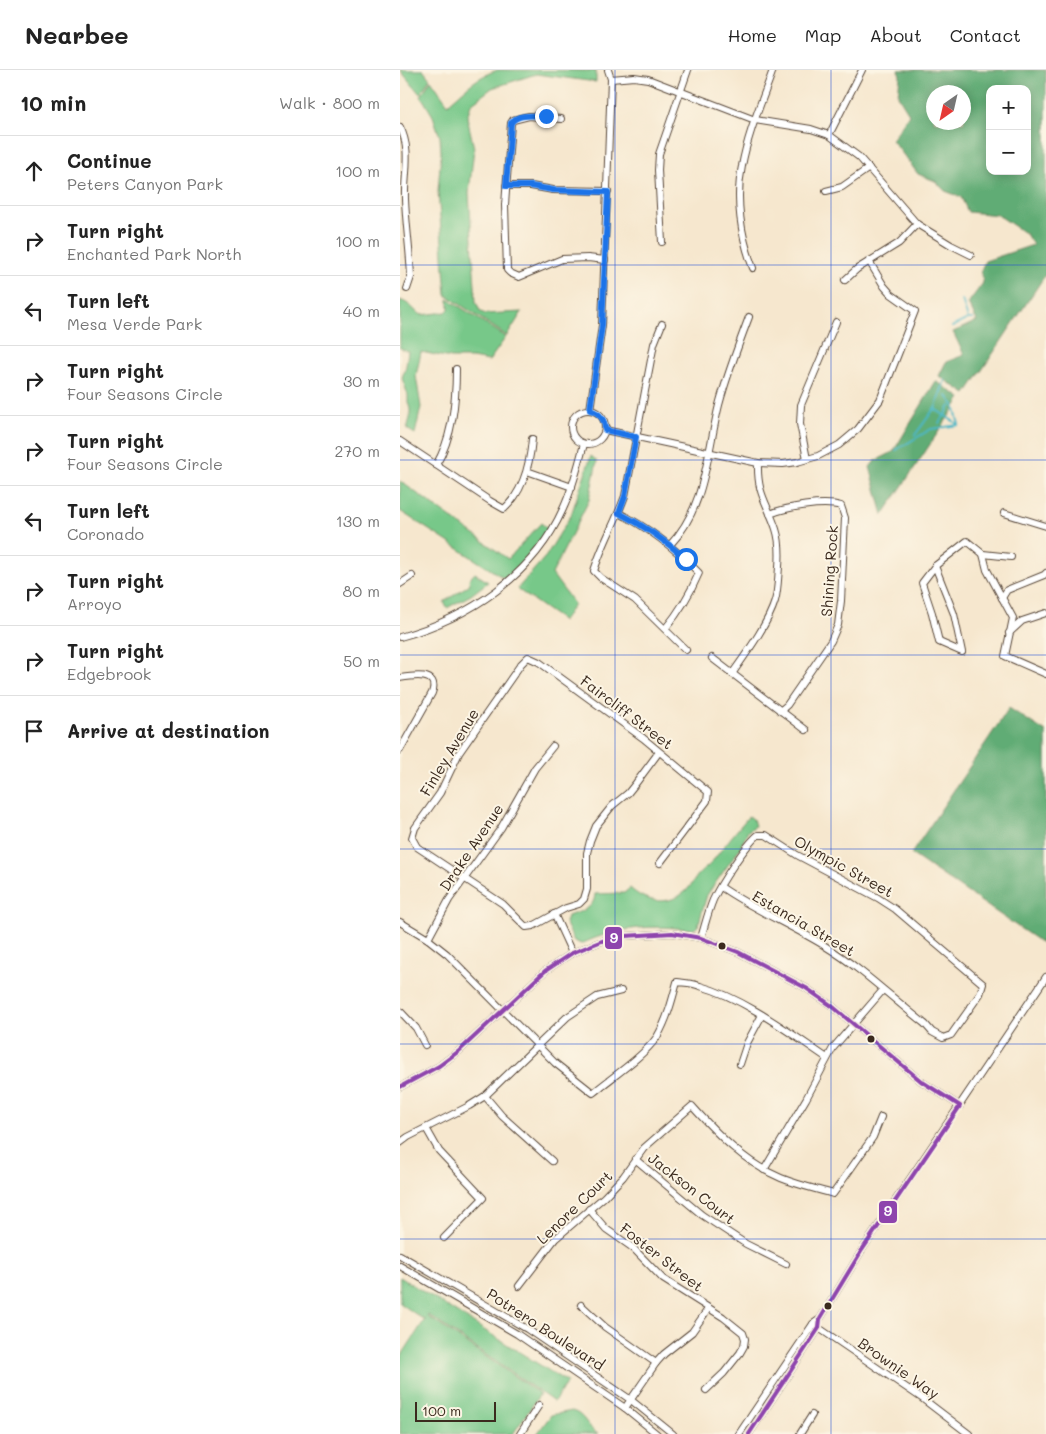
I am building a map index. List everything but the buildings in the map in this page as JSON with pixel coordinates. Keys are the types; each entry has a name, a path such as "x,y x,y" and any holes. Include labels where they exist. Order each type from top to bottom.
{"street":[{"path":"590,410 602,325 608,192 610,80 608,70"},
{"path":"662,242 658,170 659,154 688,70"},
{"path":"752,268 742,236 739,187 742,166 755,120 773,70"},
{"path":"829,135 862,70"},
{"path":"610,80 634,77 658,82 755,120 811,129 829,135 846,146 868,168 917,224 971,255"},
{"path":"560,119 529,116 513,120 509,134 505,205 507,270 519,276 526,275 562,259 588,258 605,260"},
{"path":"400,127 406,139 407,149 403,211 412,277 407,289"},
{"path":"826,191 842,187 868,168"},
{"path":"506,186 608,192"},
{"path":"845,280 857,269 899,243 917,224"},
{"path":"605,430 758,464 783,464 807,459 839,445 858,429 874,411 888,385 915,311 896,298 884,286 869,261"},
{"path":"670,545 679,535 694,509 726,380 749,317"},
{"path":"807,459 800,424 801,405 836,322"},
{"path":"662,324 654,344 625,496 594,571 601,578 635,600 686,650"},
{"path":"436,465 442,456 448,438 456,393 456,370"},
{"path":"584,410 590,410 600,415 603,419 605,430 600,440 595,443 584,444 574,438 571,427 574,416 584,410"},
{"path":"400,441 504,509 510,503 526,471 531,456 532,439"},
{"path":"400,637 461,614 492,594 516,574 531,558 554,527 572,487 584,444"},
{"path":"732,674 769,616 775,601 777,588 779,548 776,529 760,492 757,478 758,464"},
{"path":"526,471 572,487"},
{"name":"Shining Rock","path":"770,514 791,508 832,503 841,506 845,518 838,625 822,654 787,705 780,711"},
{"path":"1004,512 1046,526"},
{"path":"619,513 634,520 670,545 699,573 690,594 665,629"},
{"path":"936,566 954,614 962,652 939,642 922,583 936,566 967,541 983,554 1011,557"},
{"path":"983,554 987,570 1013,618 1008,632 1004,656 1046,674"},
{"path":"400,584 412,576"},
{"path":"1002,598 1007,590 1045,576"},
{"path":"1008,632 1022,621 1046,613"},
{"name":"Faircliff Street","path":"528,657 539,662 612,714 708,792 707,801 660,863"},
{"name":"Finley Avenue","path":"464,879 417,847 412,838 415,828 440,793 459,753 521,664 528,657"},
{"path":"712,658 806,730"},
{"path":"400,678 418,674 431,680 434,685 400,750"},
{"name":"Drake Avenue","path":"428,939 449,900 502,828 535,768 553,746"},
{"path":"464,879 503,904 526,927 533,926 554,914 579,904 584,899 587,889 587,853 596,826 612,806 632,788 659,752"},
{"name":"Olympic Street","path":"721,887 751,841 758,835 766,835 797,855 890,905 983,984 980,994 951,1034 943,1038"},
{"path":"701,938 714,898 721,887"},
{"name":"Estancia Street","path":"721,887 746,904 822,944 856,967 925,1024 932,1032 943,1038"},
{"path":"554,914 572,953"},
{"path":"400,922 428,939 447,954 537,1046 593,1093 647,1048 656,1037 663,1026 671,1006 677,982 698,985 719,992 762,1016 827,1058"},
{"path":"400,1088 439,1066 452,1056 545,971 572,953 602,941 625,936 672,933 701,938 738,952 774,970 832,1006 907,1070 960,1106"},
{"path":"749,1434 862,1250 1046,977"},
{"path":"881,1117 873,1138 834,1194 800,1185 764,1170 806,1099 827,1058 883,990"},
{"path":"400,1143 485,1096 567,1018 598,997 621,991"},
{"path":"400,1011 416,1028 425,1045"},
{"path":"740,1064 746,1043 762,1016"},
{"path":"485,1096 502,1116 552,1161"},
{"name":"Lenore Court","path":"519,1286 555,1239 614,1187 650,1142 692,1106 730,1146 764,1170"},
{"path":"426,1128 439,1151 483,1198 444,1238"},
{"name":"Jackson Court","path":"635,1159 709,1220 746,1244 786,1264"},
{"name":"Foster Street","path":"589,1209 606,1229 633,1248 663,1279 738,1327 743,1333 745,1339 740,1353 724,1373 706,1390"},
{"name":"Potrero Boulevard","path":"400,1255 498,1311 631,1400 672,1434"},
{"name":"Potrero Boulevard","path":"400,1266 517,1334 625,1408 657,1434"},
{"path":"581,1305 605,1327 656,1363"},
{"path":"625,1408 656,1363 664,1354 692,1332 708,1309"},
{"path":"739,1434 816,1326"},
{"name":"Brownie Way","path":"816,1326 911,1391 969,1434"},
{"path":"520,1434 539,1405"},
{"path":"800,1434 812,1416"}],"green space":[{"path":"400,70 423,70 430,79 420,94"},
{"path":"498,70 596,71 596,82 536,74 492,88 471,104 467,117 474,148 469,193 476,302 480,311 485,314 522,312 507,336 446,295 438,191 441,153 440,137 433,116 421,96 431,80 448,104 477,80"},
{"path":"898,70 1046,70 1046,274 966,394 939,376 946,362 964,355 953,332 977,321 968,303 983,283 981,270 985,261 1033,245 1026,234 998,215 968,212 961,197 945,191 935,181 918,174 892,140 909,114 898,96 900,75"},
{"path":"448,299 506,337 489,361 472,358 451,358 421,352 416,376 421,407 415,434 407,429 410,409 408,395 402,378 408,351 400,348 400,300 422,315 446,312 449,309"},
{"path":"936,381 961,398 883,515 870,467 875,461 893,452"},
{"path":"591,456 597,461 589,500 552,574 574,604 563,621 517,589 546,556 571,515"},
{"path":"400,481 508,559 541,523 548,529 526,559 505,579 400,511"},
{"path":"475,573 488,582 471,595 447,608 444,602 470,584 469,579"},
{"path":"1009,708 1046,732 1046,946 911,854"},
{"path":"749,816 753,819 755,826 748,831 740,848 707,895 698,926 693,930 664,927 636,928 608,934 581,944 574,941 565,922 568,916 589,907 595,894 624,893 630,888 643,897 658,901 665,901 679,896 686,891 700,873 712,862"},
{"path":"400,1277 567,1382 554,1402 428,1315 540,1394 513,1434 400,1434 400,1358 426,1318 424,1320 400,1303"},
{"path":"572,1411 580,1415 598,1434 537,1434 551,1415"}],"waterway":[{"path":"962,300 968,319"},
{"path":"952,327 968,319 973,319"},
{"path":"945,380 935,409 959,425 954,405 947,396"},
{"path":"945,415 950,406"},
{"path":"915,435 934,409"},
{"path":"939,423 945,415"},
{"path":"896,450 931,429 959,425"}],"transit line":[{"name":"9","path":"400,1087 439,1066 459,1051 545,971 572,953 602,941 625,936 672,933 701,938 738,952 806,988 832,1006 921,1081 960,1106 862,1250 820,1319 819,1328 749,1434"}],"route":[{"path":"546,116 519,117 511,123 506,186 520,185 553,190 608,192 602,325 590,410 600,415 603,419 605,430 636,437 625,496 619,513 634,520 670,545 686,559"}]}
